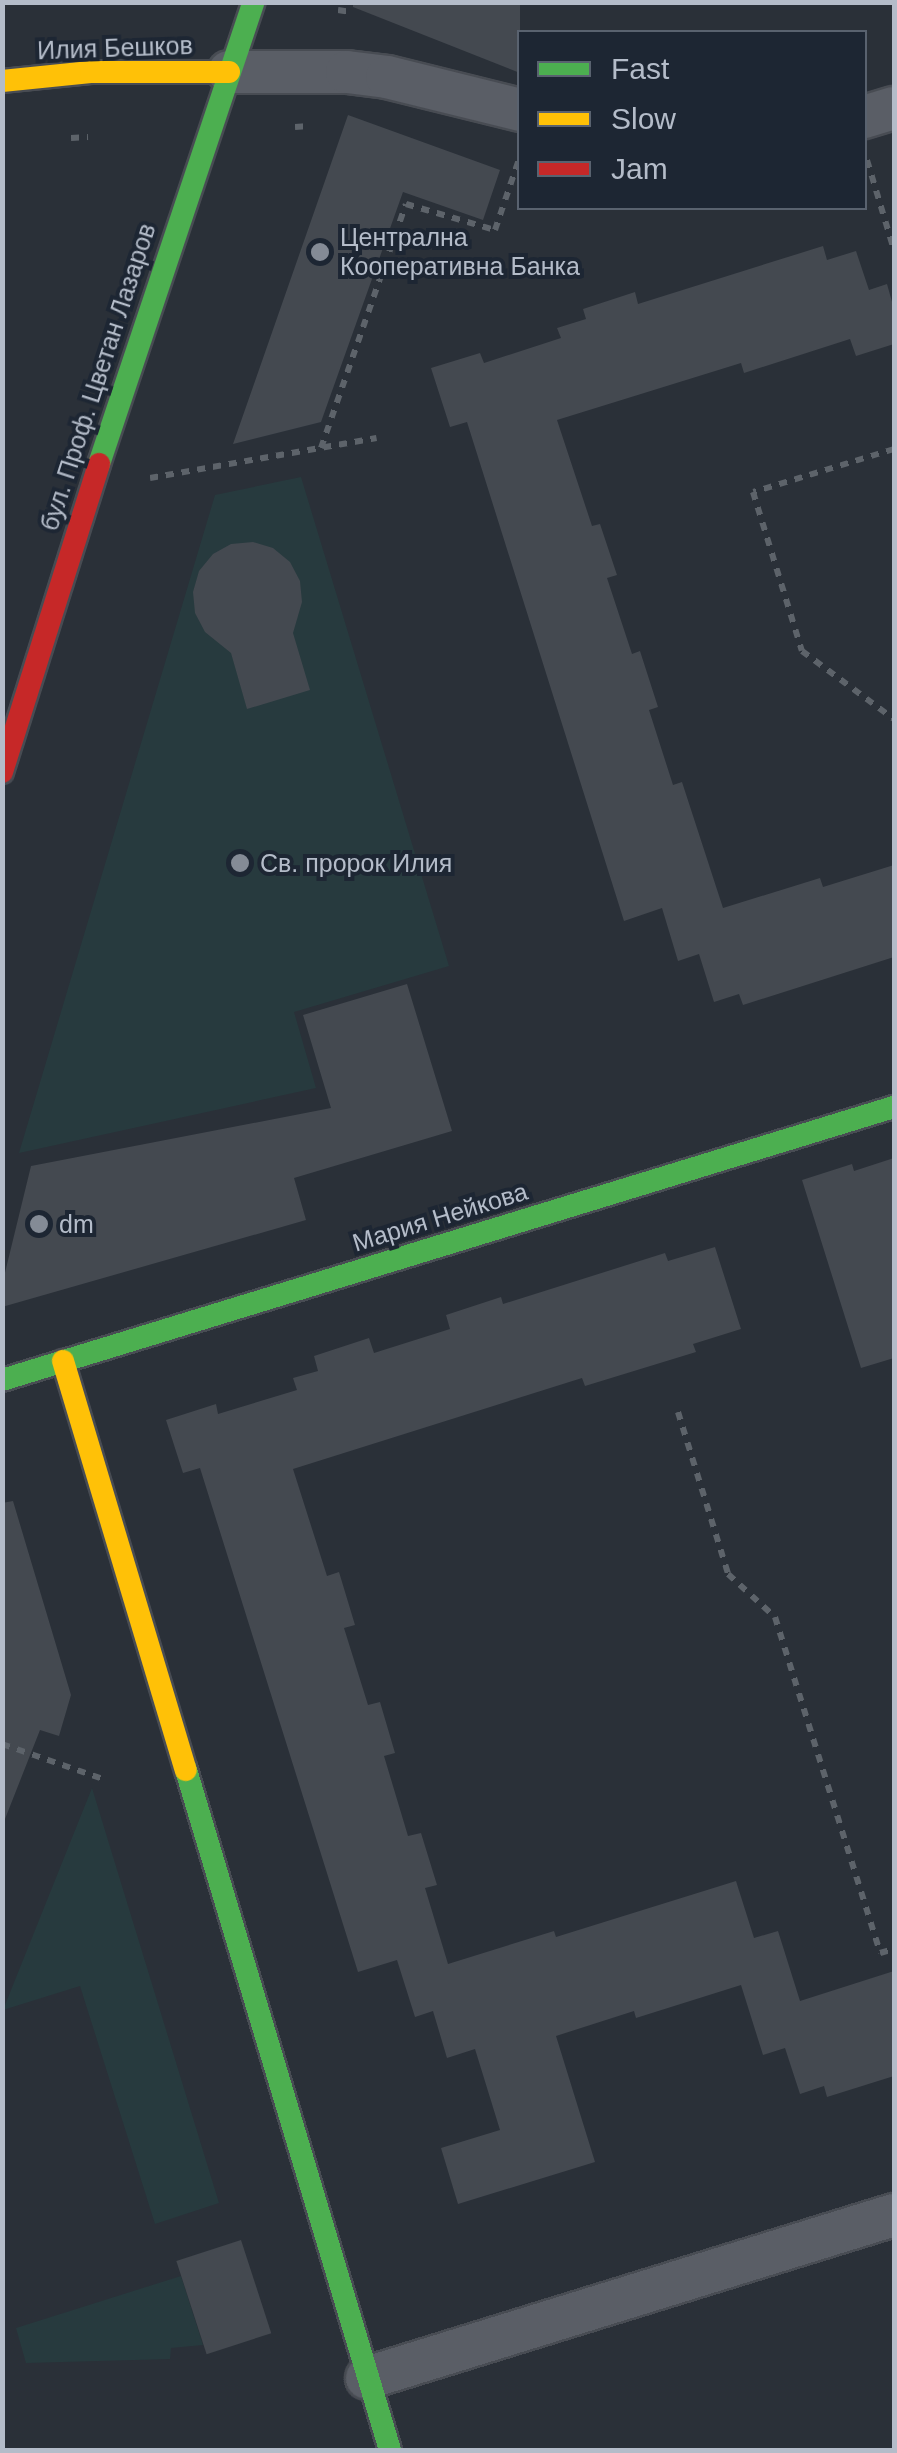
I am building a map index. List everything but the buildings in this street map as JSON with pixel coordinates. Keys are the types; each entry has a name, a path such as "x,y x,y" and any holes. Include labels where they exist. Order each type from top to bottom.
{"street":[{"name":"бул. Проф. Цветан Лазаров","path":"2,772 90,489 254,2"},
{"name":"Илия Бешков","path":"2,80 91,72 229,72"},
{"path":"229,72 346,72 387,77 517,109"},
{"path":"867,116 894,108"},
{"name":"Мария Нейкова","path":"2,1380 894,1107"},
{"path":"63,1361 390,2450"},
{"path":"368,2378 894,2215"}],"path":[{"path":"338,10 351,12"},
{"path":"295,127 308,126"},
{"path":"71,138 88,137"},
{"path":"867,162 894,250"},
{"path":"406,204 494,230 517,165"},
{"path":"321,448 409,194"},
{"path":"90,489 376,438"},
{"path":"894,449 753,492 802,651 894,720"},
{"path":"678,1412 728,1574 775,1617 880,1953 894,1949"},
{"path":"2,1744 106,1780"}],"green space":[{"path":"301,477 449,966 294,1012 316,1088 19,1153 215,495"},
{"path":"92,1788 219,2203 155,2224 80,1986 3,2010"},
{"path":"181,2276 203,2345 171,2348 170,2359 26,2363 16,2328"}],"traffic: fast":[{"path":"99,464 254,2"},
{"path":"2,1380 894,1107"},
{"path":"186,1770 390,2450"}],"traffic: slow":[{"path":"2,81 91,72 229,72"},
{"path":"63,1361 186,1770"}],"traffic: jam":[{"path":"2,772 99,464"}],"place":[{"name":"Централна Кооперативна Банка","path":"320,252"},
{"name":"Св. пророк Илия","path":"240,863"},
{"name":"dm","path":"39,1224"}]}
